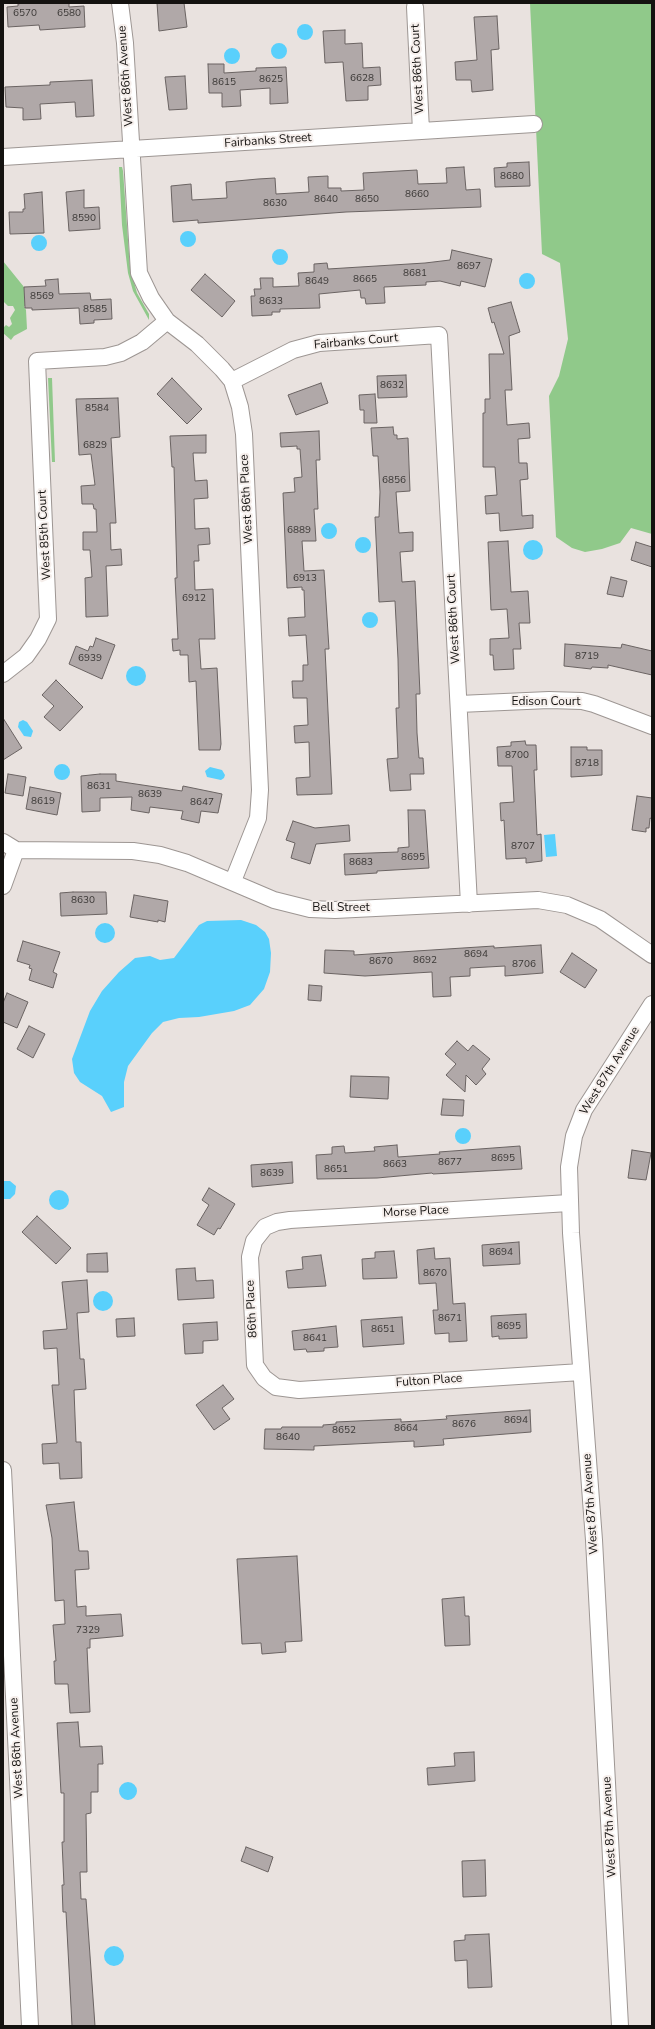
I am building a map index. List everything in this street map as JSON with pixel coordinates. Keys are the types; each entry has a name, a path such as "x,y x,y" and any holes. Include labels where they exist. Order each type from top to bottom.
{"street":[{"name":"West 86th Avenue","path":"120,3 126,43 132,149"},
{"name":"West 86th Court","path":"415,7 421,131"},
{"name":"Fairbanks Street","path":"3,158 534,124"},
{"name":"West 86th Place","path":"132,149 140,273 151,298 167,320 197,344 222,369 232,382 240,407 244,434 260,790 258,818 233,881"},
{"name":"West 85th Court","path":"3,674 26,656 38,639 48,618 37,361 105,357 121,353 142,342 167,320"},
{"name":"West 86th Court","path":"439,335 469,904"},
{"name":"Fairbanks Court","path":"232,382 293,350 319,343 439,335"},
{"name":"Edison Court","path":"459,704 549,700 582,702 594,704 652,726"},
{"name":"Bell Street","path":"9,846 133,851 160,855 187,863 233,881 274,900 310,909 335,910 538,900 567,905 600,918 652,956"},
{"path":"3,886 9,846"},
{"name":"West 87th Avenue","path":"620,2026 596,1563 569,1203 569,1167 574,1136 584,1110 652,1004"},
{"name":"Morse Place","path":"265,1227 277,1222 290,1220 569,1203"},
{"name":"86th Place","path":"265,1227 254,1241 250,1257 255,1365 264,1378 276,1387"},
{"name":"Fulton Place","path":"276,1387 302,1390 581,1372"},
{"name":"West 86th Avenue","path":"3,1470 30,2026"}],"green space":[{"path":"530,3 652,3 652,534 631,528 620,543 602,549 585,552 572,548 556,537 549,396 559,376 568,339 560,263 542,254"},
{"path":"119,167 122,167 123,171 130,267 137,293 149,314 149,320 133,291 128,273 122,225"},
{"path":"3,261 24,287 24,306 26,310 27,329 14,336 11,340 3,333 3,328 6,325 9,327 12,324 10,318 15,310 13,306 8,306 3,301"},
{"path":"48,378 52,378 55,462 52,462"}],"water":[{"path":"305,24 311,26 313,32 311,38 305,40 299,38 297,32 299,26"},
{"path":"279,43 285,45 287,51 285,57 279,59 273,57 271,51 273,45"},
{"path":"232,48 238,50 240,56 238,62 232,64 226,62 224,56 226,50"},
{"path":"188,231 194,233 196,239 194,245 188,247 182,245 180,239 182,233"},
{"path":"39,235 45,237 47,243 45,249 39,251 33,249 31,243 33,237"},
{"path":"277,249 283,249 288,254 286,263 283,265 277,265 272,260 272,254"},
{"path":"524,273 530,273 535,278 533,287 530,289 524,289 519,284 519,278"},
{"path":"329,523 335,525 337,531 335,537 329,539 323,537 321,531 323,525"},
{"path":"363,537 369,539 371,545 369,551 363,553 357,551 355,545 357,539"},
{"path":"533,540 540,543 543,550 540,557 533,560 526,557 523,550 526,543"},
{"path":"370,612 376,614 378,620 376,626 370,628 364,626 362,620 364,614"},
{"path":"136,666 143,669 146,676 143,683 136,686 129,683 126,676 129,669"},
{"path":"23,720 27,722 33,731 31,737 24,736 18,727 19,722"},
{"path":"62,764 68,766 70,772 68,778 62,780 56,778 54,772 56,766"},
{"path":"210,767 222,770 225,775 224,778 221,780 207,777 205,771"},
{"path":"555,834 557,856 546,857 544,835"},
{"path":"241,920 256,925 265,932 269,939 271,953 270,972 264,989 250,1005 234,1011 199,1017 179,1018 163,1022 152,1033 128,1066 124,1082 124,1107 111,1112 102,1096 80,1082 74,1073 72,1059 90,1011 102,991 119,972 135,958 150,956 160,960 174,958 199,925 207,921"},
{"path":"105,923 112,926 115,933 112,940 105,943 98,940 95,933 98,926"},
{"path":"463,1128 469,1130 471,1136 469,1142 463,1144 457,1142 455,1136 457,1130"},
{"path":"3,1181 10,1181 16,1186 15,1194 10,1199 3,1199"},
{"path":"59,1190 66,1193 69,1200 66,1207 59,1210 52,1207 49,1200 52,1193"},
{"path":"103,1291 110,1294 113,1301 110,1308 103,1311 96,1308 93,1301 96,1294"},
{"path":"128,1782 134,1785 137,1791 134,1797 128,1800 122,1797 119,1791 122,1785"},
{"path":"114,1946 121,1949 124,1956 121,1963 114,1966 107,1963 104,1956 107,1949"}],"building":[{"path":"69,3 69,7 84,6 85,27 40,30 39,25 8,27 7,7 18,6 18,4"},
{"path":"157,3 184,3 187,27 159,31"},
{"path":"497,16 499,49 491,50 493,90 472,92 471,80 456,80 455,62 477,60 474,17"},
{"path":"345,30 345,44 362,43 363,68 380,67 381,85 368,86 368,100 346,101 343,62 325,63 323,31"},
{"path":"208,64 224,64 224,73 256,71 256,68 286,67 288,103 270,104 270,88 240,90 241,106 222,107 222,93 209,93"},
{"path":"185,76 187,109 169,110 165,77"},
{"path":"92,80 94,116 76,117 75,102 40,104 41,119 23,120 23,108 6,107 5,87 50,85 50,82"},
{"path":"529,162 530,186 495,187 494,168 507,167 507,163"},
{"path":"464,167 466,190 480,189 481,207 346,212 198,223 198,220 173,222 171,186 191,184 192,200 227,198 226,182 275,178 276,194 309,192 308,177 328,176 328,188 341,188 341,191 364,190 363,173 417,170 418,184 447,183 446,168"},
{"path":"84,190 84,208 99,207 100,229 69,231 66,192"},
{"path":"42,192 44,233 10,234 9,212 23,212 23,209 25,209 24,194"},
{"path":"452,250 492,259 485,287 461,281 460,286 440,281 426,282 426,285 384,287 385,303 366,304 365,298 361,298 360,290 319,294 320,308 280,309 280,312 272,312 272,315 252,316 251,296 255,296 254,289 261,289 260,278 273,278 273,287 299,286 298,273 314,272 314,264 327,263 328,269 425,263 450,260"},
{"path":"205,274 235,301 222,317 191,290"},
{"path":"58,279 59,294 90,293 91,300 111,299 112,319 94,320 94,323 80,324 79,308 32,310 32,308 25,308 24,287 46,286 45,280"},
{"path":"511,302 520,332 509,336 512,390 505,390 507,425 529,423 530,438 518,439 519,463 527,463 528,479 520,480 522,516 533,515 533,528 500,531 499,513 486,514 485,496 497,495 495,467 483,467 483,413 485,413 485,399 490,399 489,354 504,354 488,308"},
{"path":"406,375 407,397 378,398 377,376"},
{"path":"172,378 202,409 187,424 157,394"},
{"path":"321,383 328,403 296,415 288,395"},
{"path":"375,394 377,423 364,423 364,410 360,410 359,395"},
{"path":"118,398 120,437 111,438 116,523 110,523 111,550 121,549 122,565 106,566 108,616 86,617 85,578 92,577 90,550 83,550 83,532 97,532 96,509 94,509 93,504 82,504 81,486 95,485 91,454 79,455 76,399"},
{"path":"393,427 394,435 397,435 397,439 408,438 410,491 396,492 399,533 413,532 413,551 400,552 402,582 415,581 420,694 416,694 417,733 419,758 423,758 424,774 410,774 411,790 390,791 387,759 398,758 396,708 399,708 395,601 379,602 375,517 379,517 380,492 378,456 373,456 371,428"},
{"path":"319,431 320,460 316,460 318,509 314,509 316,541 302,541 304,571 324,570 329,649 325,649 332,794 297,795 296,778 310,777 309,742 295,743 294,726 308,725 307,698 293,698 292,681 303,681 303,665 308,665 306,635 289,636 288,618 305,617 304,590 302,590 302,587 287,588 283,493 295,492 294,478 302,477 300,449 297,449 297,446 281,447 280,433"},
{"path":"206,435 206,453 193,453 195,481 207,480 208,498 194,499 195,529 209,528 210,544 198,545 199,561 194,561 195,590 213,589 215,639 199,639 201,669 217,668 221,744 220,750 199,750 196,681 189,682 188,655 180,655 180,650 173,651 172,639 178,639 175,578 177,578 174,467 172,467 170,436"},
{"path":"508,541 511,592 528,591 530,623 519,623 521,649 513,649 514,669 494,670 493,655 490,655 490,639 509,638 507,609 491,610 488,542"},
{"path":"636,542 652,547 652,567 631,560"},
{"path":"611,577 627,581 623,597 607,594"},
{"path":"96,638 115,645 102,679 69,664 76,646 88,651 90,646 93,647"},
{"path":"565,644 621,648 622,644 652,651 652,675 608,665 608,668 592,667 591,669 564,666"},
{"path":"56,680 83,707 60,731 44,717 54,706 42,695"},
{"path":"3,718 22,748 3,760"},
{"path":"525,741 526,745 536,745 537,770 534,770 537,835 541,834 542,861 526,863 526,858 506,859 504,820 501,821 500,803 514,802 512,766 498,766 497,747 511,746 511,742"},
{"path":"571,747 587,747 587,750 602,750 602,775 571,777"},
{"path":"8,774 26,777 23,796 5,793"},
{"path":"116,774 116,781 182,791 183,786 222,794 218,813 201,811 199,823 181,819 183,811 150,807 149,813 131,810 132,797 100,798 100,811 82,812 81,776"},
{"path":"30,787 61,793 57,815 26,809"},
{"path":"637,796 652,798 652,819 650,818 649,828 646,828 646,832 632,830"},
{"path":"408,810 425,810 429,868 377,871 377,873 345,875 344,854 398,852 398,848 409,847"},
{"path":"293,821 315,828 349,825 350,841 316,844 310,864 291,858 295,843 286,840"},
{"path":"106,892 107,914 61,916 60,893"},
{"path":"134,895 168,901 165,922 130,917"},
{"path":"23,941 60,952 53,972 57,974 53,988 29,980 32,969 29,968 30,965 17,961"},
{"path":"541,945 543,973 505,976 505,966 470,968 470,976 450,977 451,996 433,997 432,972 365,976 324,973 325,950 354,951 354,955 494,946 494,948"},
{"path":"572,953 597,970 585,988 560,972"},
{"path":"309,985 322,986 321,1001 308,1000"},
{"path":"7,993 28,1002 17,1028 3,1022 3,1003"},
{"path":"29,1026 45,1034 33,1058 17,1049"},
{"path":"457,1041 468,1051 473,1045 490,1059 482,1069 486,1074 476,1085 466,1075 465,1092 446,1075 456,1064 445,1054"},
{"path":"351,1076 389,1077 388,1099 350,1097"},
{"path":"443,1099 464,1100 463,1116 441,1115"},
{"path":"397,1145 398,1157 440,1154 439,1152 520,1146 522,1169 432,1173 377,1178 317,1179 316,1155 332,1154 332,1147 344,1146 345,1153 375,1151 374,1147"},
{"path":"632,1150 651,1153 646,1180 628,1178"},
{"path":"292,1162 293,1183 252,1187 251,1165"},
{"path":"209,1188 235,1204 220,1229 218,1228 214,1235 197,1225 209,1205 202,1200"},
{"path":"37,1216 71,1248 56,1264 22,1232"},
{"path":"519,1242 520,1264 483,1266 482,1245"},
{"path":"434,1248 435,1259 450,1258 453,1304 465,1303 467,1341 449,1342 449,1333 435,1334 433,1310 438,1310 436,1283 419,1284 417,1250"},
{"path":"394,1251 397,1278 363,1279 362,1259 375,1258 375,1252"},
{"path":"107,1253 108,1272 87,1272 87,1254"},
{"path":"321,1255 326,1286 288,1288 286,1271 303,1269 302,1257"},
{"path":"195,1268 196,1281 213,1280 214,1298 178,1300 176,1269"},
{"path":"87,1280 89,1312 77,1313 80,1359 84,1359 86,1389 74,1390 76,1442 81,1442 82,1478 60,1479 59,1463 43,1464 42,1444 57,1443 52,1385 59,1385 57,1348 44,1349 43,1331 67,1329 62,1282"},
{"path":"526,1314 527,1338 499,1339 499,1336 492,1337 491,1316"},
{"path":"402,1317 404,1344 363,1347 361,1320"},
{"path":"134,1318 135,1336 117,1337 116,1319"},
{"path":"217,1322 218,1340 203,1341 203,1353 185,1354 183,1324"},
{"path":"336,1326 338,1347 324,1348 324,1351 307,1352 306,1349 294,1350 292,1331"},
{"path":"223,1385 234,1399 222,1408 230,1419 214,1430 196,1405"},
{"path":"530,1410 531,1432 443,1439 444,1445 414,1447 414,1441 314,1446 314,1450 264,1449 265,1429 281,1429 282,1427 323,1427 323,1425 336,1424 336,1422 401,1419 401,1422 447,1419 446,1416"},
{"path":"74,1502 79,1551 88,1551 89,1569 75,1570 77,1607 86,1606 86,1616 121,1614 123,1636 90,1639 90,1648 87,1648 90,1712 70,1713 68,1684 55,1684 54,1661 56,1661 53,1625 65,1624 64,1600 55,1601 52,1538 46,1505"},
{"path":"297,1556 302,1641 285,1642 286,1652 262,1654 261,1643 242,1644 237,1559"},
{"path":"464,1597 465,1616 469,1616 470,1645 445,1646 442,1599"},
{"path":"78,1722 80,1747 102,1746 103,1764 98,1764 98,1792 91,1792 91,1813 86,1814 87,1872 80,1872 81,1899 86,1899 95,2026 72,2026 66,1912 63,1912 62,1885 64,1885 62,1842 64,1842 64,1793 61,1793 57,1723"},
{"path":"474,1752 475,1781 428,1785 427,1768 455,1766 454,1753"},
{"path":"246,1847 273,1857 268,1872 241,1861"},
{"path":"485,1860 486,1896 463,1897 462,1861"},
{"path":"489,1934 492,1987 468,1988 467,1960 455,1961 454,1941 465,1940 465,1935"}]}
